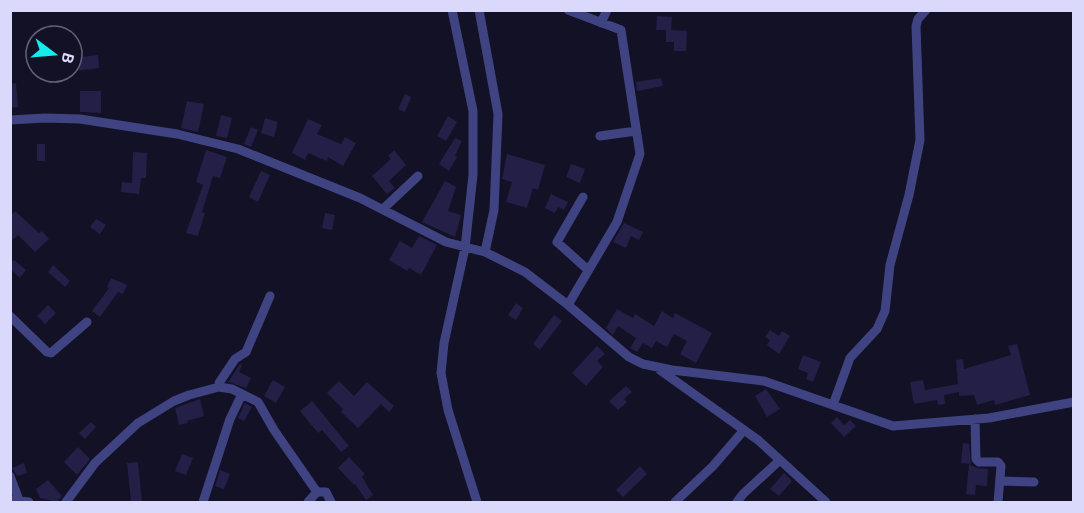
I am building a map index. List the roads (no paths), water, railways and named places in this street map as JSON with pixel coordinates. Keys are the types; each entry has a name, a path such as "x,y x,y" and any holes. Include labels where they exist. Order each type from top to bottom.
{"street":[{"path":"452,10 473,111 473,176 467,248 444,343 441,373 448,411 477,502"},
{"path":"478,10 498,114 494,210 483,251"},
{"path":"567,305 616,222 640,154 621,30 568,10"},
{"path":"601,23 607,10"},
{"path":"832,405 850,358 877,329 885,312 890,265 909,195 920,140 916,26 918,19 926,10"},
{"path":"10,120 80,119 177,134 238,149 384,208 446,242 483,251 525,272 629,357 656,368 764,381 893,426 975,419 1074,402"},
{"path":"600,136 636,130"},
{"path":"384,208 418,176"},
{"path":"583,197 557,242 588,270"},
{"path":"219,387 219,383 235,359 246,352 270,296"},
{"path":"10,316 46,352 51,353 87,322"},
{"path":"656,368 744,430 826,502"},
{"path":"66,502 95,463 138,423 174,401 219,387 232,389 258,402 316,492"},
{"path":"203,502 230,419 242,394"},
{"path":"975,419 976,459 979,462 998,462 1001,466 998,502"},
{"path":"675,502 713,466 744,430"},
{"path":"737,502 742,494 780,460"},
{"path":"10,476 15,500 29,502"},
{"path":"1000,481 1034,482"},
{"path":"308,502 316,492 325,491 331,502"}]}
